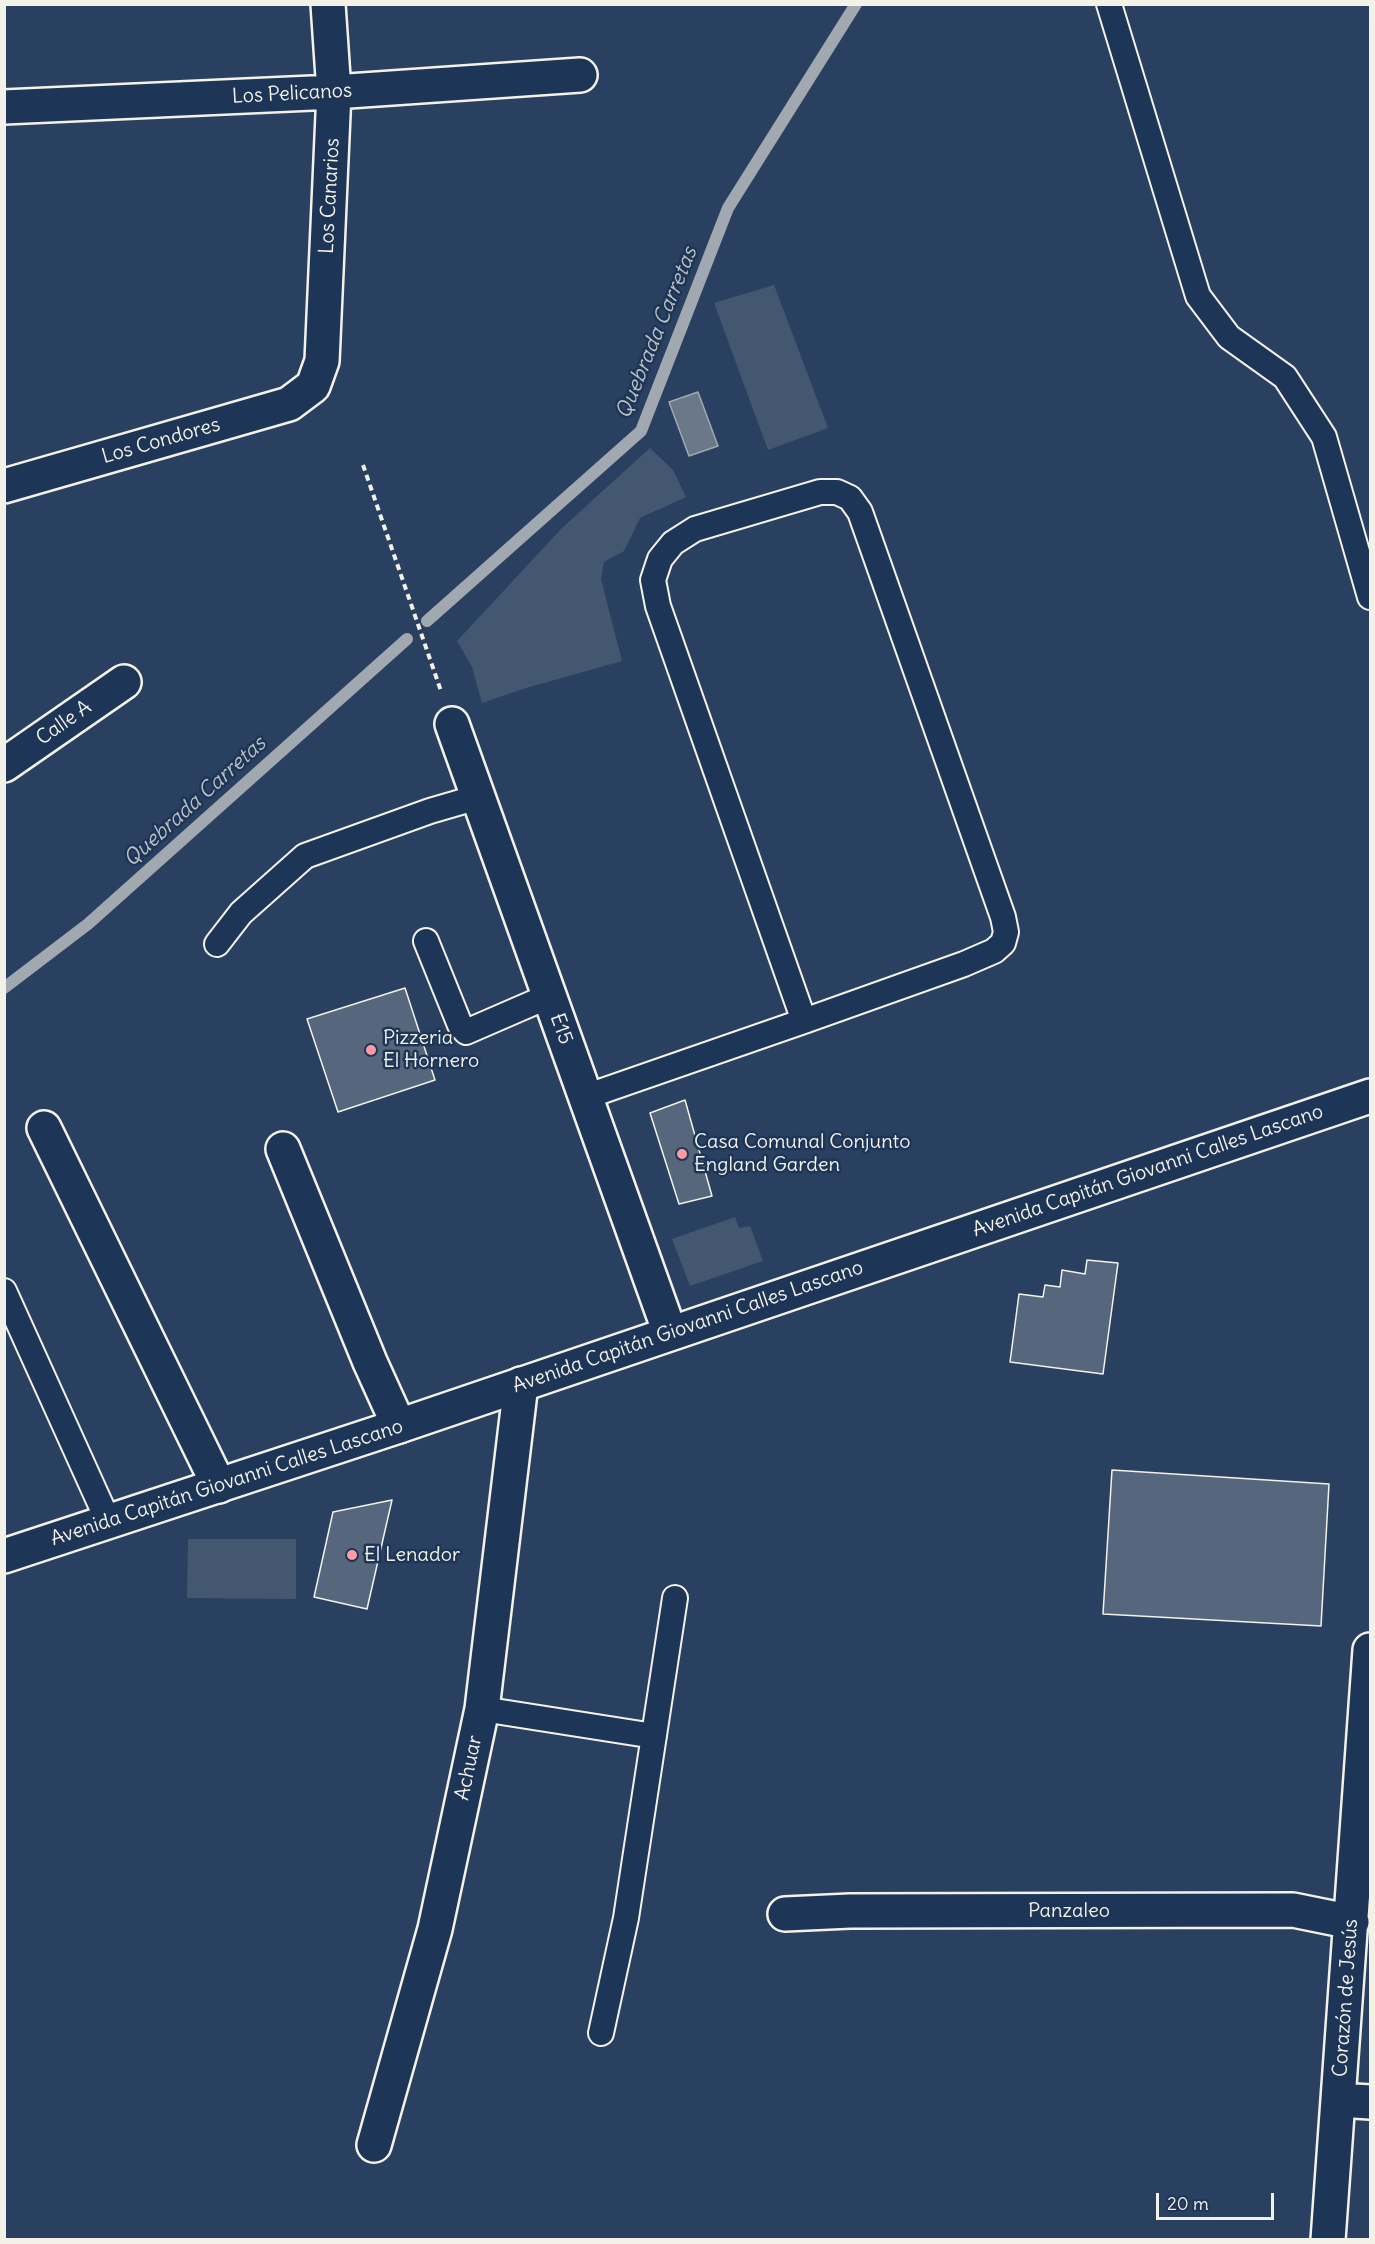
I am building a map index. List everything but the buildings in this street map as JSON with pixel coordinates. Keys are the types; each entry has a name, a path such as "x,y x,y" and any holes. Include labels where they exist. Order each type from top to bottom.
{"street":[{"name":"Los Canarios","path":"313,386 322,361 334,92 328,4"},
{"name":"Los Pelicanos","path":"4,107 334,92 580,75"},
{"name":"Los Condores","path":"4,486 289,404 313,386"},
{"name":"Calle A","path":"4,765 124,682"},
{"name":"E15","path":"452,724 670,1333"},
{"name":"Avenida Capitán Giovanni Calles Lascano","path":"4,1556 399,1426 1371,1096"},
{"path":"44,1128 219,1486"},
{"path":"283,1149 370,1362 399,1426"},
{"name":"Achuar","path":"374,2145 435,1929 482,1709 521,1384"},
{"name":"Corazón de Jesús","path":"1328,2240 1355,2101 1352,1922 1371,1650"},
{"name":"Panzaleo","path":"785,1914 862,1911 1293,1910 1352,1922"}],"lane":[{"path":"1109,4 1198,296 1229,337 1285,377 1324,437 1371,597"},
{"path":"585,1097 804,1021 981,957 994,951 1003,943 1006,932 1003,917 860,512 850,498 837,492 820,492 695,529 673,543 660,559 653,580 658,606 804,1021"},
{"path":"217,944 240,913 305,856 430,811 478,797"},
{"path":"426,941 460,1025 466,1032 549,996"},
{"path":"4,1291 109,1523"},
{"path":"601,2033 626,1918 675,1598"},
{"path":"482,1709 654,1736"}],"path":[{"path":"363,465 452,724"}],"shaded area":[{"path":"774,285 828,428 768,450 714,303"},
{"path":"698,392 718,446 689,456 669,402"},
{"path":"650,448 673,470 686,497 640,518 624,551 604,562 601,579 622,661 482,703 472,667 457,641 562,528"},
{"path":"735,1217 739,1228 750,1226 763,1261 690,1286 672,1239"},
{"path":"188,1539 296,1539 296,1599 187,1598"}],"waterway":[{"name":"Quebrada Carretas","path":"427,621 641,431 728,208 856,4"},
{"name":"Quebrada Carretas","path":"4,988 88,924 407,639"}],"place":[{"name":"Pizzeria El Hornero","path":"371,1050"},
{"name":"Casa Comunal Conjunto England Garden","path":"682,1154"},
{"name":"El Lenador","path":"352,1555"}]}
